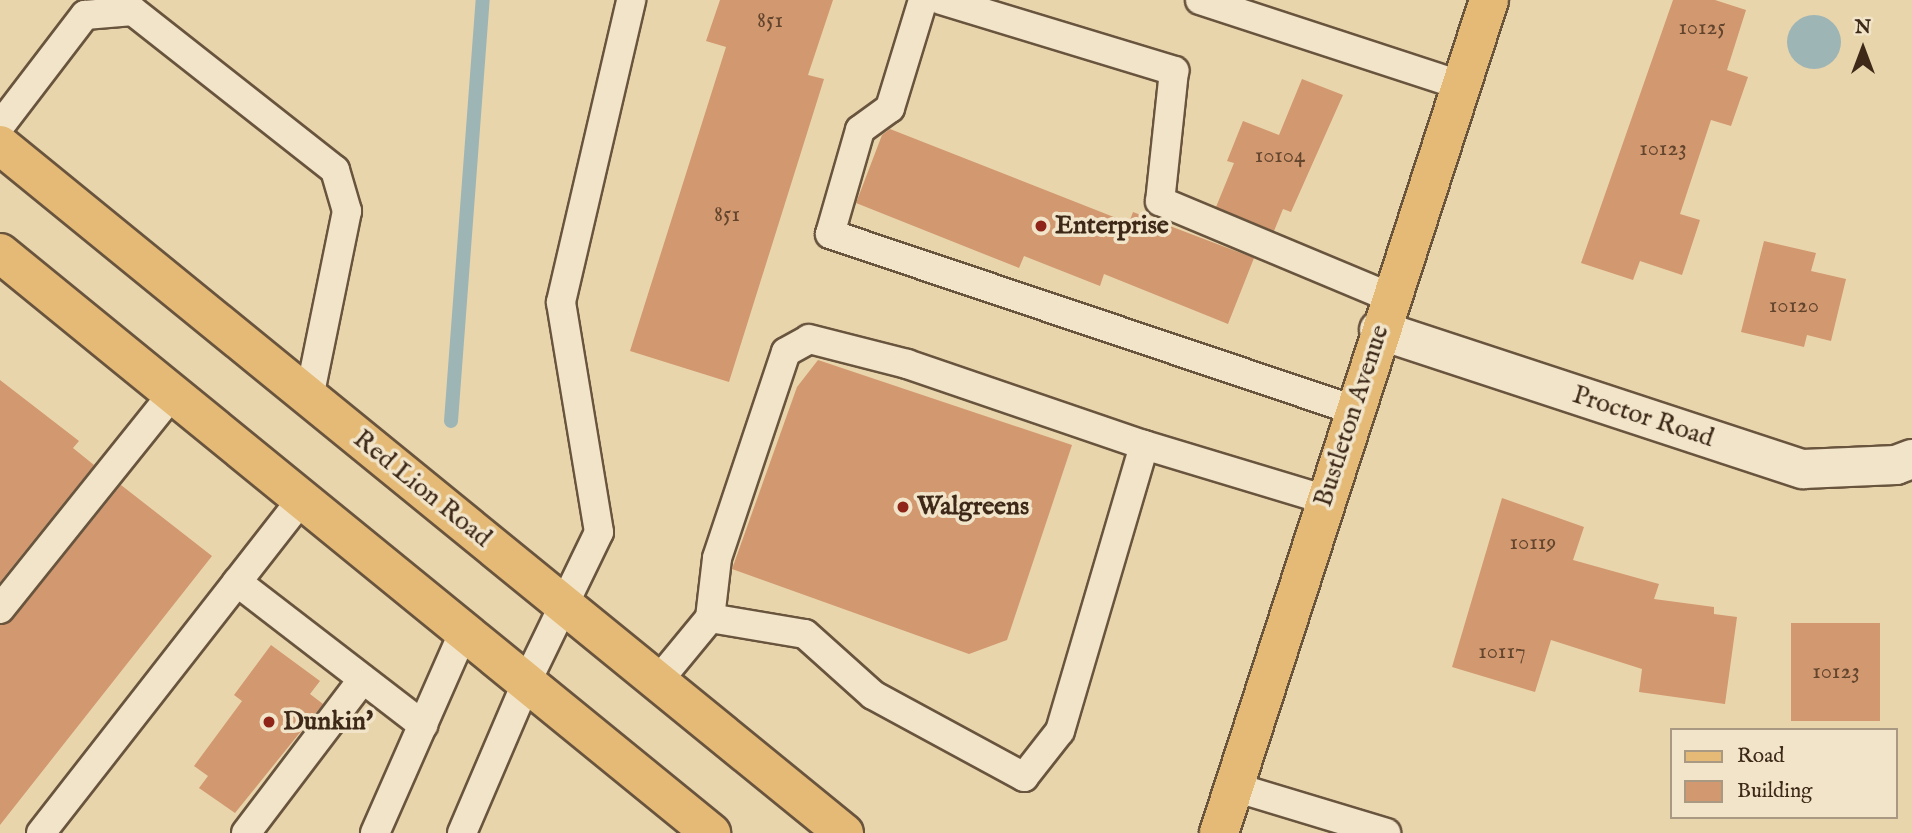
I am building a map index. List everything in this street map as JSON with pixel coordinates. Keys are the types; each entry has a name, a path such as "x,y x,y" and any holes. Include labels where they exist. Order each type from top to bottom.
{"main road":[{"name":"Bustleton Avenue","path":"1219,833 1385,314 1489,0"},
{"name":"Red Lion Road","path":"0,145 844,833"},
{"path":"0,253 528,679 711,833"}],"street":[{"name":"Proctor Road","path":"1385,314 1803,469 1896,465 1912,459"}],"lane":[{"path":"462,833 528,679 599,532 561,302 631,0"},
{"path":"923,0 890,108 860,130 830,234 1354,410"},
{"path":"941,0 1174,71 1160,201 1385,314"},
{"path":"1200,0 1460,85"},
{"path":"0,126 85,15 133,11 335,170 347,211 309,398"},
{"path":"658,681 710,618 717,558 786,352 809,339 907,364 1144,445 1326,500"},
{"path":"0,609 172,394"},
{"path":"710,618 804,634 873,695 1024,777 1060,731 1144,445"},
{"path":"41,833 302,499"},
{"path":"237,583 423,725"},
{"path":"375,833 465,629"},
{"path":"246,833 363,679"},
{"path":"1234,787 1386,833"}],"water":[{"path":"1814,15 1833,23 1841,42 1833,61 1814,69 1795,61 1787,42 1795,23"}],"building":[{"path":"720,0 833,0 808,75 824,79 729,382 630,351 726,47 706,41"},
{"path":"1673,0 1715,0 1746,10 1727,70 1748,77 1731,126 1711,120 1680,214 1700,220 1682,275 1640,261 1633,280 1581,263"},
{"path":"1302,79 1343,95 1291,212 1283,209 1274,231 1216,207 1234,163 1227,161 1243,121 1279,135"},
{"name":"Enterprise","path":"890,129 1129,223 1133,212 1254,258 1228,324 1104,274 1100,286 1024,256 1019,268 856,203 882,135"},
{"path":"1764,241 1816,253 1811,271 1846,279 1831,341 1807,335 1804,347 1741,332"},
{"name":"Walgreens","path":"818,360 1072,445 1007,640 969,654 732,569 797,387"},
{"path":"0,380 79,441 73,448 94,465 0,582"},
{"path":"121,485 212,556 0,825 0,625 13,619"},
{"path":"1502,498 1584,527 1573,560 1659,584 1654,599 1714,607 1714,614 1737,617 1725,704 1639,692 1642,669 1551,640 1535,692 1452,667"},
{"path":"1791,623 1880,623 1880,721 1791,721"},
{"name":"Dunkin'","path":"271,645 320,681 310,694 323,704 235,813 199,788 208,776 194,766 242,701 234,695"}],"waterway":[{"path":"451,421 483,0"}],"place":[{"name":"Enterprise","path":"1041,226"},
{"name":"Walgreens","path":"903,507"},
{"name":"Dunkin'","path":"269,722"}]}
